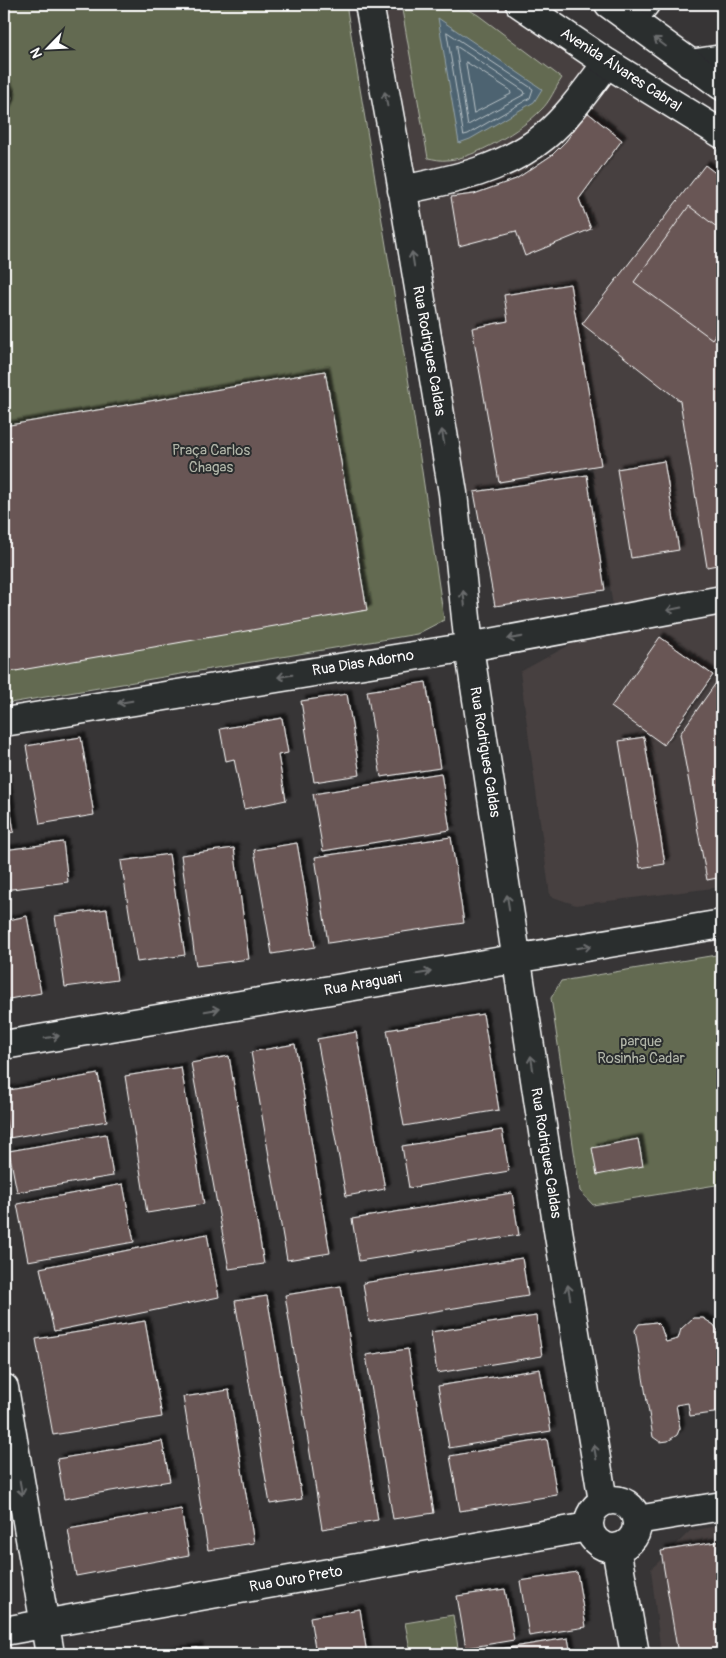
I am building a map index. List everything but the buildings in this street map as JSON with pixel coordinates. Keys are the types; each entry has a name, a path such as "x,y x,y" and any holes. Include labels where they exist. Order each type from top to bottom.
{"street":[{"name":"Rua Rodrigues Caldas","path":"369,4 453,493 469,646 558,1230 603,1501"},
{"name":"Avenida Álvares Cabral","path":"520,4 607,63 722,134"},
{"path":"609,4 638,12 690,64 722,86"},
{"path":"690,64 722,59"},
{"path":"402,190 474,174 516,154 544,136 582,95 607,63"},
{"name":"Rua Dias Adorno","path":"4,722 469,646 722,600"},
{"name":"Rua Araguari","path":"4,1046 722,924"},
{"path":"4,1388 50,1654"},
{"path":"611,1499 625,1502 635,1513 637,1520 634,1535 630,1542 616,1548 608,1548 595,1541 588,1527 591,1511 603,1501 611,1499"},
{"path":"637,1520 722,1506"},
{"name":"Rua Ouro Preto","path":"4,1631 588,1527"},
{"path":"616,1548 634,1654"}],"shaded area":[{"path":"369,4 521,4 722,137 722,887 576,905 550,896 520,672 615,620 592,467 474,492 453,493"},
{"path":"722,1525 722,1654 661,1654 651,1569 690,1531"}],"green space":[{"name":"Praça Carlos Chagas","path":"4,4 346,4 410,390 444,620 417,634 4,704"},
{"path":"401,4 459,4 478,15 562,78 550,99 533,118 497,142 484,149 458,158 442,160 428,158"},
{"name":"parque Rosinha Cadar","path":"722,954 722,1184 593,1205 580,1191 551,998 561,981"},
{"path":"453,1615 459,1654 411,1654 405,1623"}],"water":[{"path":"438,18 542,89 534,102 470,139 459,143"}]}
